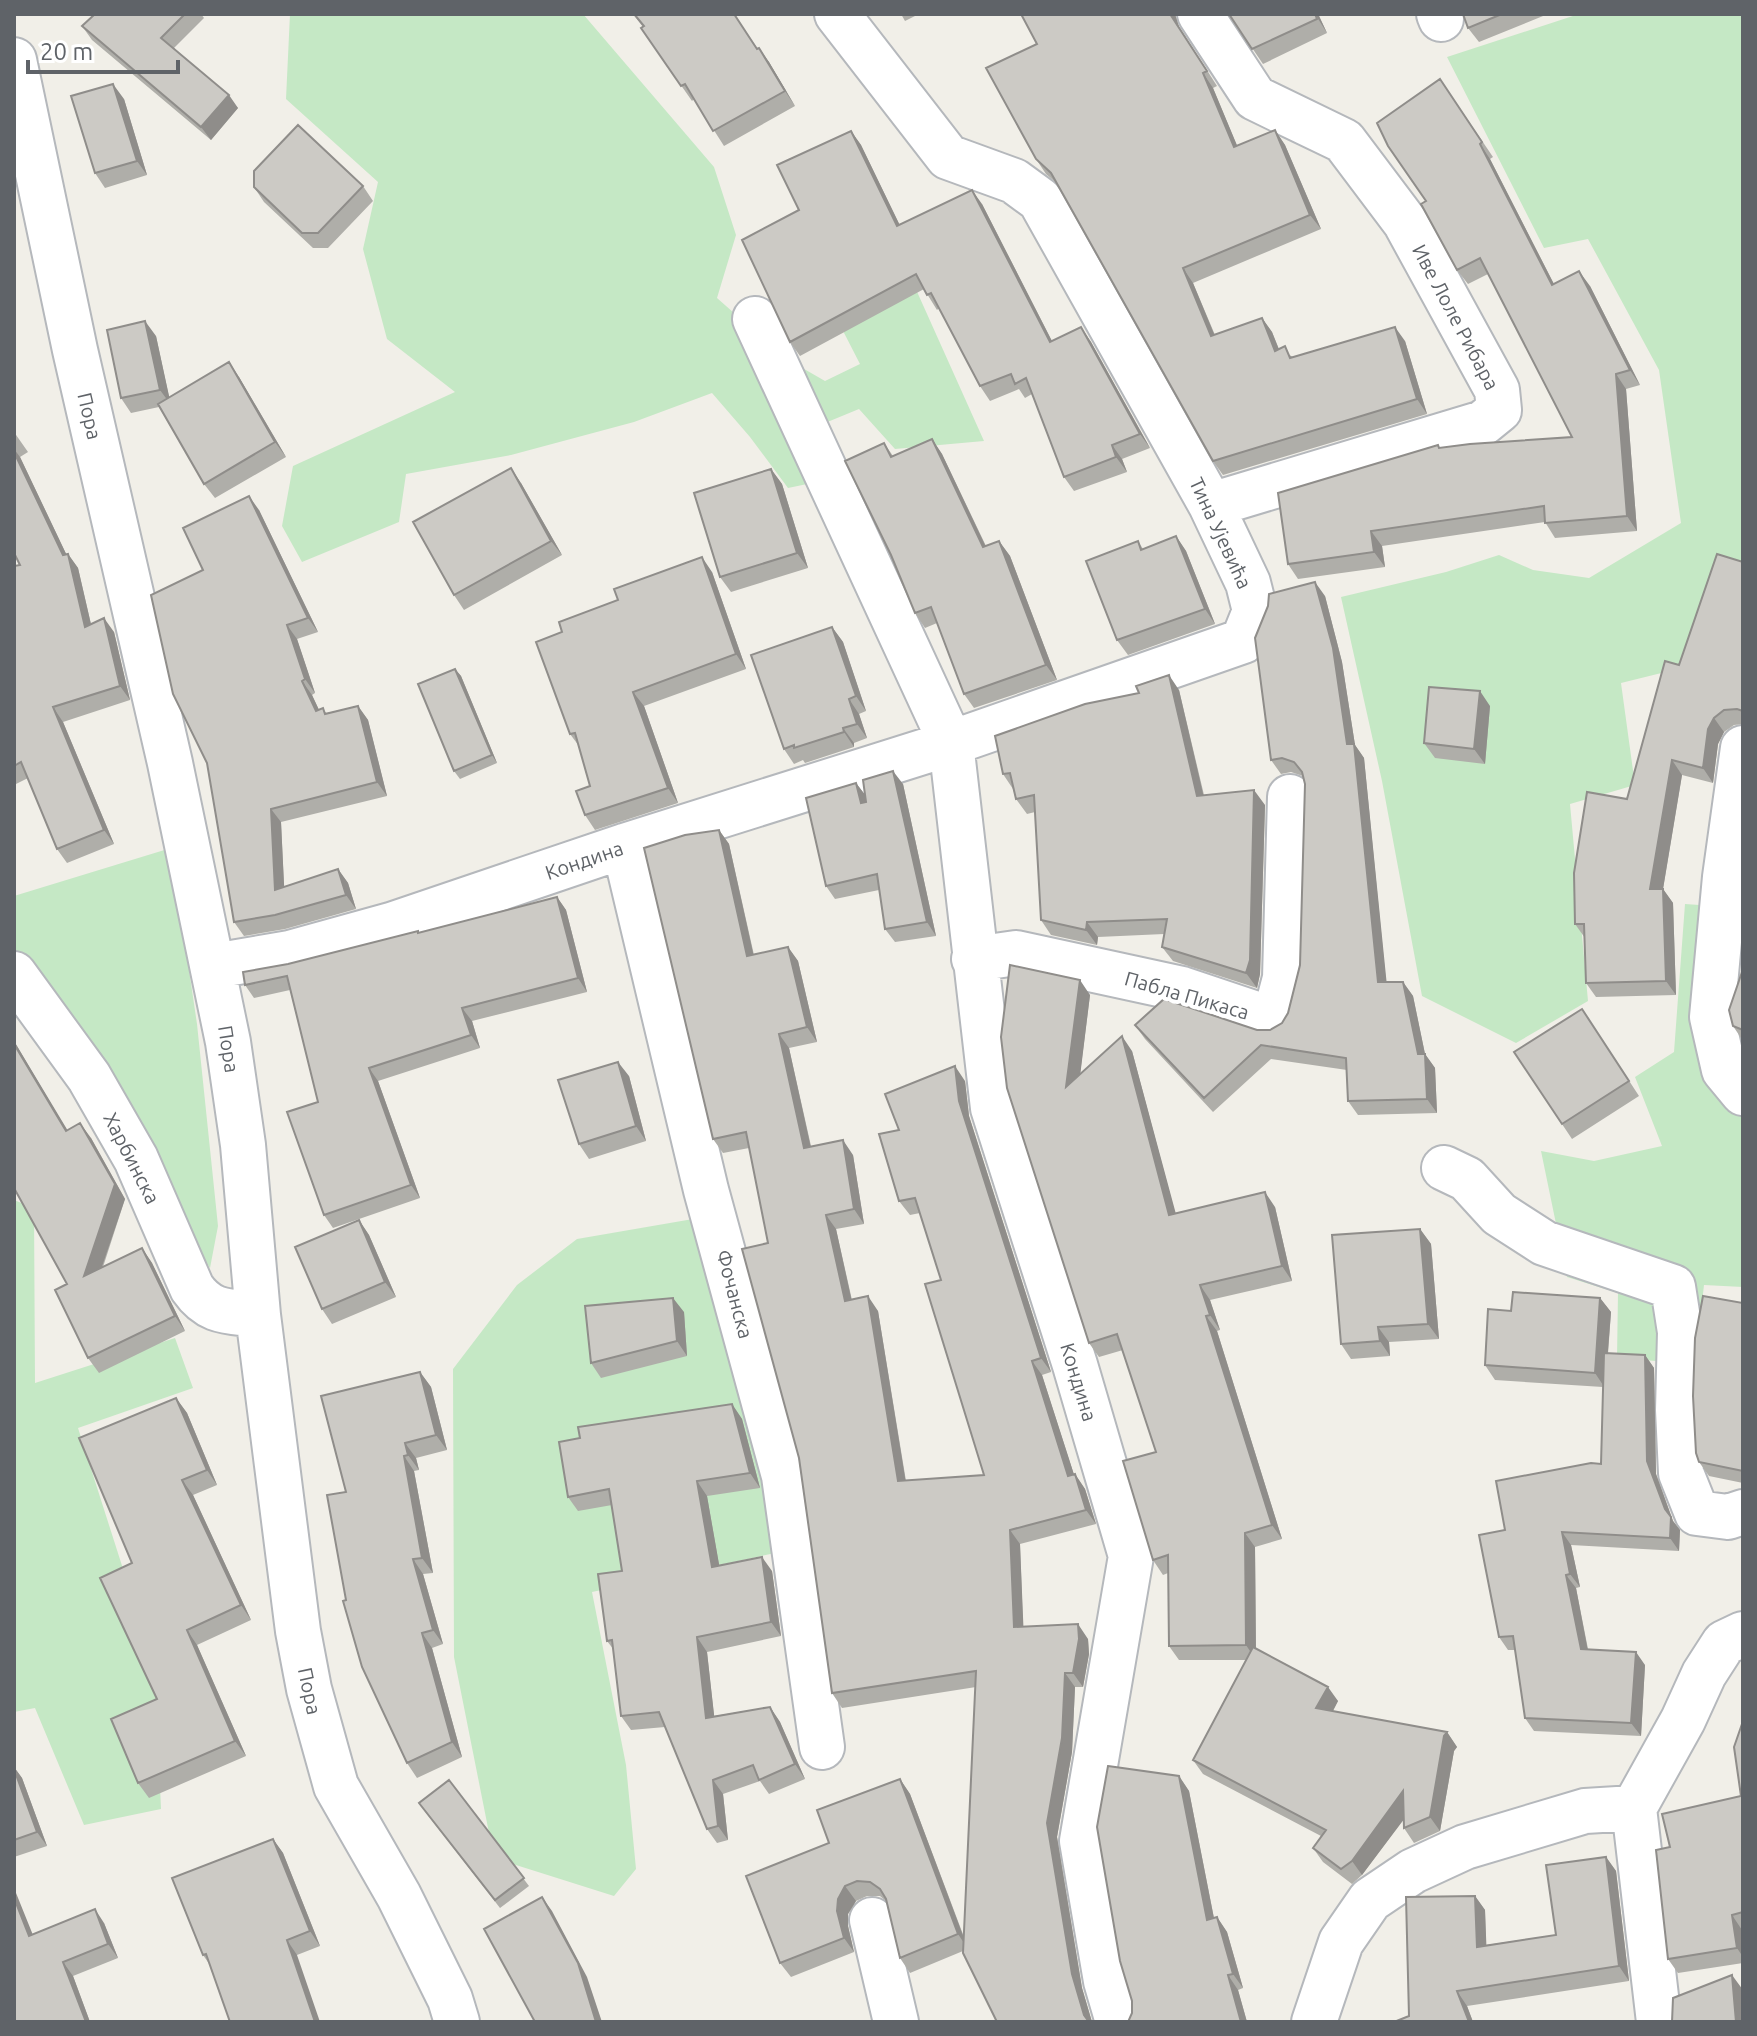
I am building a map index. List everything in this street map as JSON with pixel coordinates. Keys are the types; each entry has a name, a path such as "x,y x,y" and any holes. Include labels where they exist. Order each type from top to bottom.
{"street":[{"name":"Тина Ујевића","path":"837,14 948,157 1014,181 1040,200 1211,505 1248,583 1255,611 1243,641 951,743"},
{"name":"Иве Лоле Рибара","path":"1200,14 1255,98 1344,141 1388,199 1405,222 1497,390 1499,410 1483,423 1211,505"},
{"name":"Пора","path":"14,60 75,350 214,966 243,1145 258,1315 298,1631 320,1733 336,1786 399,1896 450,1999 457,2022"},
{"name":"Кондина","path":"755,319 951,743 993,1108 1075,1365 1131,1556 1082,1841 1106,1981 1118,2022"},
{"name":"Кондина","path":"214,966 290,953 376,929 624,846 951,743"},
{"path":"1743,748 1725,877 1712,1017 1724,1070 1743,1093"},
{"name":"Пабла Пикаса","path":"974,959 1016,953 1182,989 1274,1020 1285,978 1290,797"},
{"name":"Фочанска","path":"624,846 706,1190 784,1476 822,1747"},
{"name":"Харбинска","path":"14,974 89,1077 129,1145 201,1302 216,1310 258,1315"},
{"path":"1444,1168 1467,1179 1499,1214 1544,1243 1673,1287 1680,1332 1678,1410 1681,1473 1697,1513 1728,1517 1743,1512"},
{"path":"1659,2022 1634,1808 1683,1720 1704,1674 1724,1643 1743,1634"},
{"path":"1314,2022 1341,1942 1370,1900 1402,1879 1465,1847 1585,1811 1634,1808"},
{"path":"872,1920 898,2020"}],"green space":[{"path":"290,14 583,14 714,167 736,235 717,298 785,358 825,381 860,364 841,327 914,285 984,441 895,449 859,409 825,423 812,483 788,488 712,393 634,422 511,455 406,474 399,522 302,562 282,526 293,466 455,392 387,339 363,249 378,182 286,99"},
{"path":"1579,14 1743,14 1743,636 1710,661 1621,683 1635,785 1570,804 1588,1001 1516,1043 1422,996 1382,781 1341,597 1446,572 1499,555 1533,570 1589,578 1681,523 1659,370 1588,239 1544,248 1447,57"},
{"path":"171,848 197,1024 218,1226 210,1268 14,955 14,896"},
{"path":"1685,904 1743,908 1734,1055 1743,1068 1743,1287 1704,1285 1695,1364 1617,1358 1618,1293 1567,1277 1541,1151 1594,1161 1662,1146 1635,1077 1674,1052"},
{"path":"14,1200 34,1208 35,1383 175,1338 193,1388 78,1428 155,1669 161,1809 84,1825 35,1708 14,1712"},
{"path":"693,1219 742,1397 780,1552 592,1592 626,1765 636,1869 614,1896 494,1858 454,1657 453,1369 517,1285 577,1239"}],"building":[{"path":"95,14 185,14 161,38 229,95 201,127 82,26"},
{"path":"634,14 734,14 785,91 713,131 685,84 681,86"},
{"path":"1021,14 1170,14 1207,71 1203,73 1234,147 1275,130 1310,215 1183,268 1211,336 1262,318 1275,351 1285,346 1290,358 1395,327 1417,399 1213,461 1051,173 1036,159 986,68 1037,44"},
{"path":"1229,14 1315,14 1317,19 1252,49"},
{"path":"1463,14 1502,14 1468,28"},
{"path":"1440,79 1482,142 1480,144 1552,285 1579,271 1630,370 1616,374 1627,516 1545,523 1544,506 1371,531 1374,552 1288,564 1278,493 1438,445 1439,448 1572,437 1480,258 1457,270 1421,204 1426,201 1388,146 1377,123"},
{"path":"113,84 137,161 95,173 71,96"},
{"path":"298,125 363,186 318,233 302,233 254,187 254,171"},
{"path":"851,131 897,226 972,190 1050,342 1081,327 1140,434 1112,445 1116,457 1064,477 1026,378 1015,384 1011,374 980,386 931,293 927,295 916,274 790,342 742,240 799,210 777,165"},
{"path":"145,321 160,390 121,398 107,330"},
{"path":"229,362 275,442 204,484 158,404"},
{"path":"932,439 983,547 999,541 1046,665 964,694 931,607 915,613 891,555 845,461 884,443 891,457"},
{"path":"14,452 63,555 68,554 85,627 104,618 120,686 53,707 104,830 57,849 21,762 14,766 14,566 20,565 14,553"},
{"path":"511,468 551,541 454,595 413,522"},
{"path":"771,469 797,553 720,577 694,493"},
{"path":"249,496 308,618 287,625 305,679 302,681 316,711 323,708 325,714 358,706 377,782 271,809 275,890 338,869 346,895 275,915 234,922 207,763 173,694 151,595 203,570 183,528"},
{"path":"1176,536 1205,609 1117,640 1086,561 1138,541 1141,550"},
{"path":"1717,554 1743,562 1743,711 1724,710 1714,718 1708,729 1703,768 1672,760 1650,889 1663,889 1666,981 1586,983 1584,924 1575,924 1574,873 1587,792 1627,799 1665,661 1679,665"},
{"path":"702,557 736,654 633,692 668,788 585,815 576,791 590,786 575,733 570,734 536,642 562,632 559,622 618,600 614,589"},
{"path":"1315,582 1333,648 1347,744 1354,744 1378,982 1403,982 1418,1054 1425,1054 1427,1099 1348,1101 1346,1058 1261,1045 1204,1098 1135,1025 1164,999 1257,1030 1270,1030 1282,1023 1288,1013 1300,965 1305,784 1302,772 1294,762 1282,758 1271,760 1255,638 1268,606 1269,594"},
{"path":"832,627 856,696 849,699 857,724 843,728 844,732 784,749 751,655"},
{"path":"455,669 492,755 454,771 418,684"},
{"path":"1169,675 1197,796 1254,790 1250,960 1246,973 1162,947 1167,919 1087,922 1086,930 1041,920 1034,795 1016,799 1010,773 1003,774 995,736 1085,704 1139,693 1136,686"},
{"path":"1429,687 1480,691 1474,749 1424,743"},
{"path":"893,771 927,922 885,929 877,874 826,886 806,798 856,783 861,803 866,802 863,780"},
{"path":"719,830 747,956 788,947 807,1027 779,1034 804,1148 843,1140 854,1209 826,1215 845,1301 868,1296 898,1481 984,1475 925,1284 941,1280 915,1198 899,1201 879,1134 899,1130 885,1094 955,1066 959,1101 1041,1358 1032,1361 1068,1476 1075,1474 1086,1510 1010,1530 1014,1627 1078,1624 1079,1639 1073,1673 1065,1673 1062,1738 1047,1823 1072,1974 1089,2022 997,2022 963,1953 976,1671 832,1693 799,1458 742,1249 768,1243 746,1132 713,1139 644,848 685,835"},
{"path":"557,897 578,978 462,1008 471,1035 369,1068 411,1185 324,1215 287,1112 318,1102 287,976 245,985 243,972 418,933"},
{"path":"1010,965 1080,980 1066,1087 1122,1036 1169,1215 1265,1192 1282,1266 1200,1285 1210,1315 1206,1316 1272,1525 1245,1533 1246,1645 1169,1646 1168,1555 1153,1560 1123,1461 1156,1452 1117,1334 1089,1343 1007,1088 1001,1037"},
{"path":"1743,969 1743,1030 1733,1026 1729,1010"},
{"path":"1582,1009 1629,1081 1562,1124 1514,1052"},
{"path":"14,1044 66,1131 80,1123 115,1184 84,1276 142,1248 175,1316 88,1358 55,1290 67,1284 14,1188"},
{"path":"618,1062 636,1126 579,1144 558,1080"},
{"path":"359,1220 385,1282 322,1309 295,1247"},
{"path":"1420,1229 1428,1324 1378,1327 1380,1341 1341,1344 1332,1235"},
{"path":"1513,1292 1600,1298 1595,1373 1485,1365 1488,1309 1511,1311"},
{"path":"1703,1296 1743,1303 1743,1471 1699,1462 1696,1453 1693,1396 1695,1338"},
{"path":"673,1298 677,1341 591,1363 585,1306"},
{"path":"1604,1353 1645,1355 1647,1461 1671,1517 1670,1538 1562,1532 1570,1574 1566,1575 1581,1649 1636,1652 1631,1723 1525,1718 1513,1636 1499,1637 1479,1535 1505,1530 1496,1481 1591,1463 1601,1464"},
{"path":"420,1372 436,1435 405,1443 408,1455 404,1456 422,1558 413,1559 433,1630 422,1633 452,1742 407,1763 362,1667 343,1601 346,1600 327,1495 346,1492 321,1396"},
{"path":"176,1398 207,1470 182,1480 241,1605 187,1630 235,1741 138,1783 111,1719 157,1699 100,1578 132,1563 79,1438"},
{"path":"732,1404 750,1473 697,1481 712,1567 762,1557 771,1622 697,1637 706,1718 770,1707 795,1764 759,1780 753,1765 713,1780 718,1826 707,1829 659,1712 621,1716 612,1640 607,1641 598,1574 622,1571 609,1489 568,1497 559,1442 580,1438 578,1427"},
{"path":"1253,1647 1328,1687 1316,1708 1447,1732 1430,1817 1404,1828 1403,1791 1352,1861 1341,1869 1313,1848 1326,1830 1193,1760"},
{"path":"1743,1721 1743,1912 1732,1915 1737,1948 1668,1959 1656,1850 1670,1847 1662,1814 1741,1796 1734,1747"},
{"path":"1108,1766 1179,1776 1207,1920 1217,1917 1233,1974 1228,1975 1241,2022 1128,2022 1132,2001 1120,1961 1097,1827"},
{"path":"14,1769 37,1832 14,1840"},
{"path":"900,1779 958,1934 900,1958 886,1899 880,1889 870,1882 857,1881 845,1886 838,1899 837,1911 844,1938 780,1963 746,1876 829,1843 817,1810"},
{"path":"449,1780 524,1878 495,1900 419,1803"},
{"path":"273,1839 310,1931 287,1940 315,2022 230,2022 206,1954 203,1955 172,1878"},
{"path":"1606,1857 1619,1966 1457,1991 1469,2022 1394,2022 1409,2016 1406,1897 1475,1896 1477,1947 1556,1935 1546,1865"},
{"path":"542,1897 578,1963 596,2022 535,2022 484,1929"},
{"path":"14,1898 29,1936 95,1909 108,1944 63,1962 86,2022 14,2022"},
{"path":"1732,1975 1736,2022 1672,2022 1673,1998"}]}
